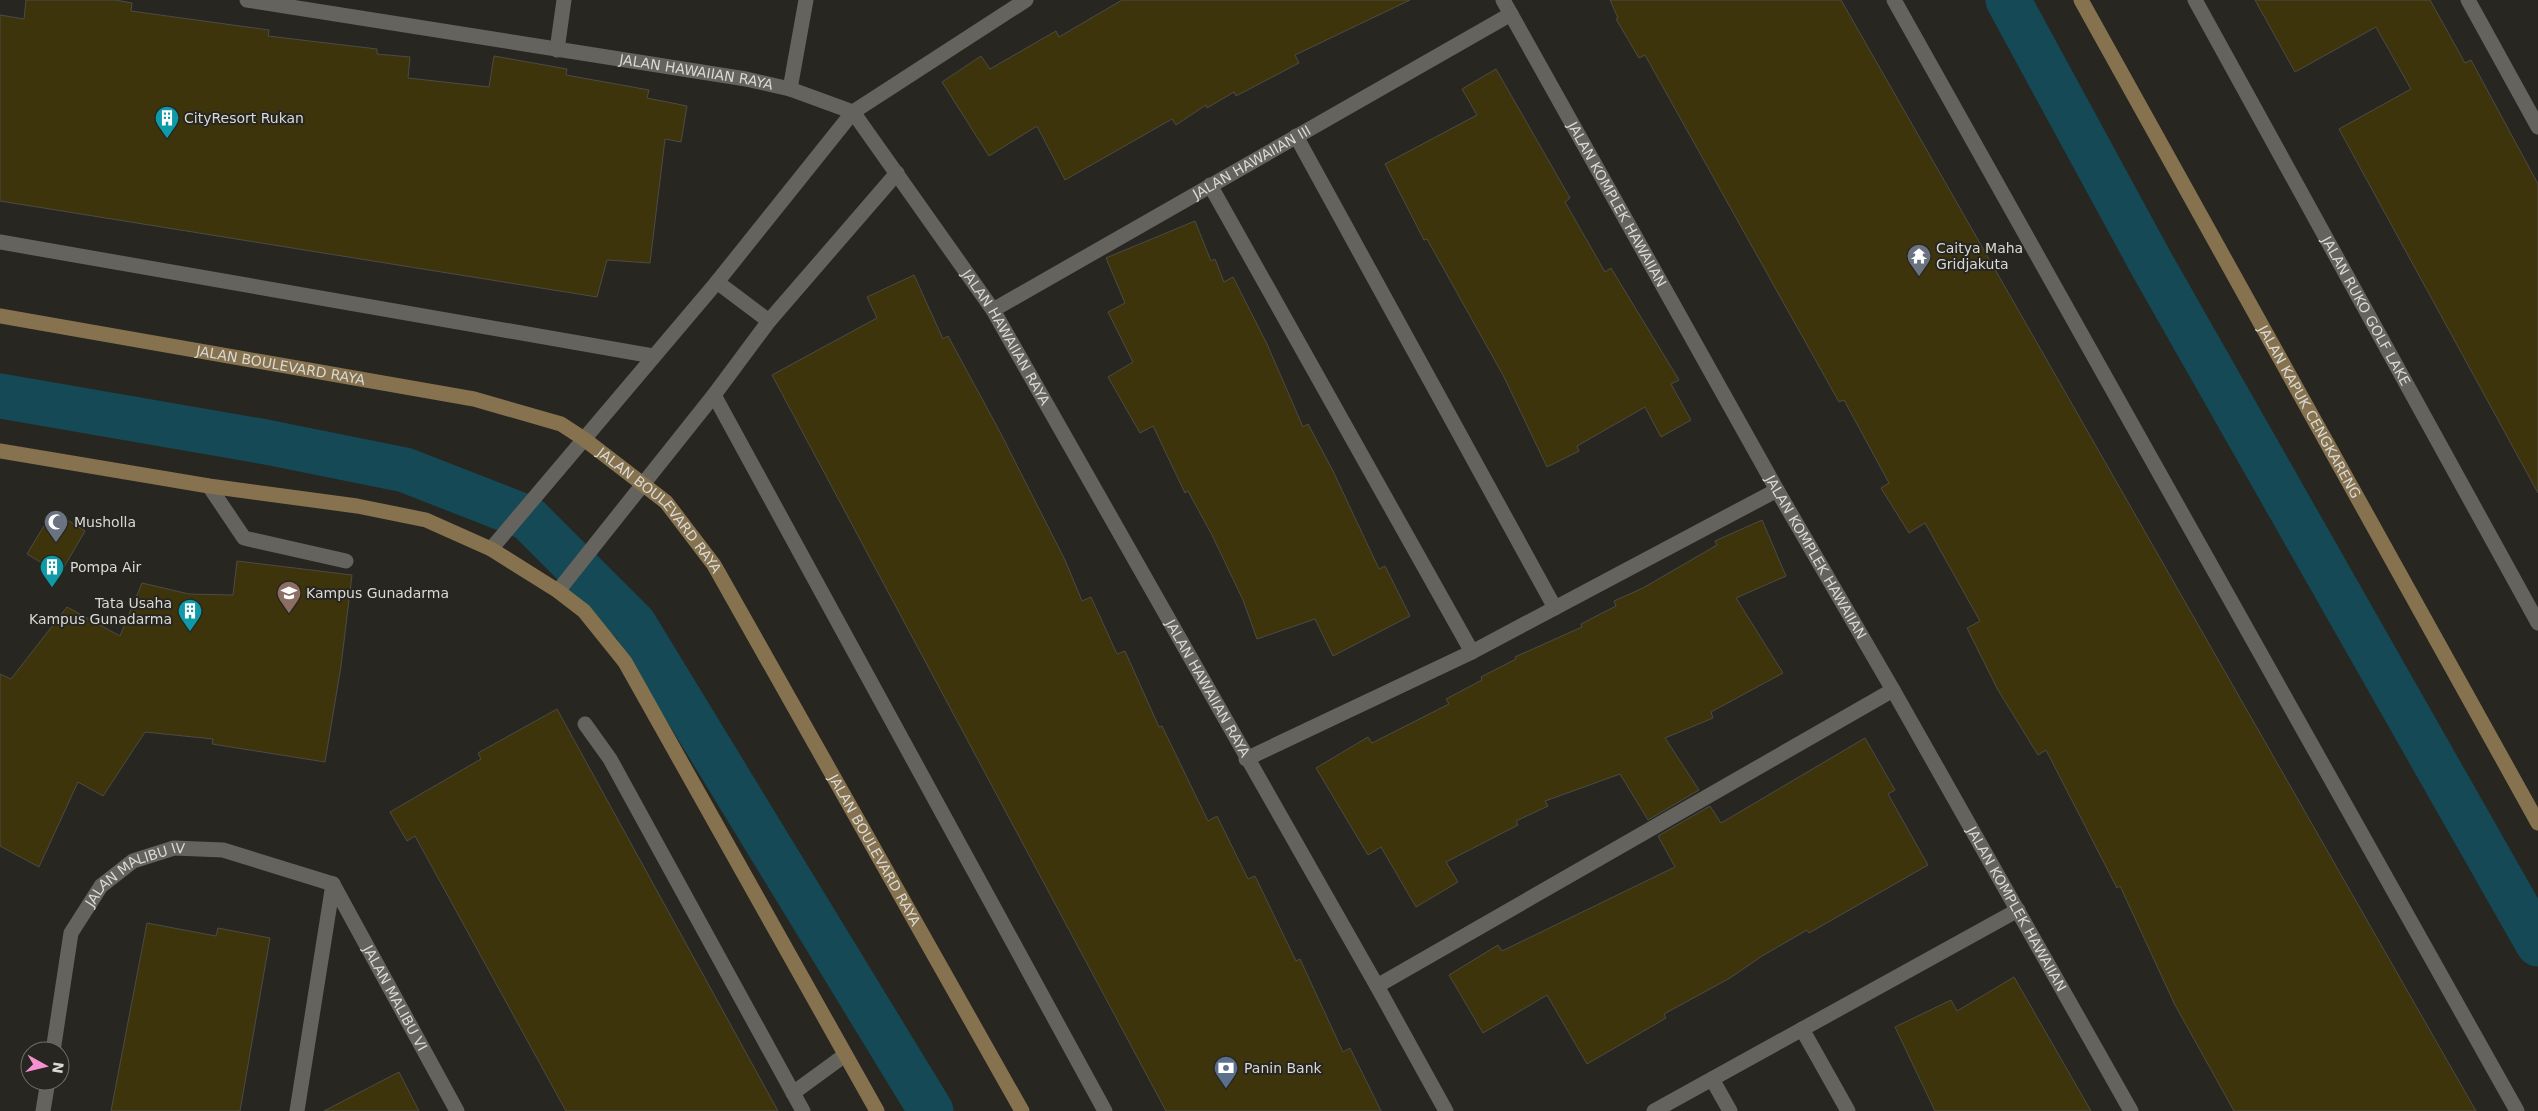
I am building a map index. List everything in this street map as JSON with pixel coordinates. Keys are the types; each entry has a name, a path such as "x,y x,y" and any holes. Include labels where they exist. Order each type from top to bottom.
{"street":[{"name":"JALAN HAWAIIAN RAYA","path":"247,0 293,4 557,50 746,79 790,89 853,112 898,173 992,310 1377,986 1446,1111"},
{"path":"557,50 564,0"},
{"path":"790,89 806,0"},
{"path":"491,549 717,282 853,112 1026,0"},
{"name":"JALAN KOMPLEK HAWAIIAN","path":"1503,0 1777,490 2132,1111"},
{"path":"1894,0 2517,1111"},
{"name":"JALAN KAPUK CENGKARENG","path":"2081,0 2538,823"},
{"name":"JALAN RUKO GOLF LAKE","path":"2195,0 2538,623"},
{"path":"2468,0 2538,127"},
{"name":"JALAN HAWAIIAN III","path":"992,310 1511,14"},
{"path":"1296,136 1555,608"},
{"path":"558,591 714,396 769,322 898,173"},
{"path":"1210,185 1472,652"},
{"path":"0,242 653,356"},
{"path":"717,282 769,322"},
{"name":"JALAN BOULEVARD RAYA","path":"0,316 474,398 561,424 643,484 666,502 714,565 1022,1111"},
{"path":"714,396 1105,1111"},
{"path":"0,451 209,486 357,506 426,520 491,549 558,591 584,611 625,662 877,1111"},
{"path":"209,486 244,538 346,561"},
{"path":"1246,759 1472,652 1777,490"},
{"path":"1377,986 1893,690"},
{"path":"585,724 610,758 803,1111"},
{"name":"JALAN MALIBU IV","path":"55,1041 71,933 101,886 133,861 174,848 223,850 333,884"},
{"path":"297,1111 333,884"},
{"name":"JALAN MALIBU VI","path":"333,884 457,1111"},
{"path":"1654,1111 2018,910"},
{"path":"1802,1029 1848,1111"},
{"path":"793,1093 844,1055"},
{"path":"1712,1079 1730,1111"},
{"path":"43,1111 46,1091"}],"building":[{"path":"26,0 115,0 132,3 131,11 269,30 268,36 377,49 377,54 410,57 408,78 489,87 494,56 567,69 566,75 649,90 647,98 687,106 681,142 665,139 650,263 607,260 597,297 0,201 0,15 24,19"},
{"path":"1122,0 1410,0 1295,55 1299,63 1236,96 1234,92 1207,108 1206,105 1176,125 1172,119 1065,180 1037,126 989,156 942,82 981,56 990,69 1056,31 1059,37"},
{"path":"1610,0 1841,0 2476,1111 2234,1111 2175,1005 2120,886 2117,888 2046,750 2038,755 1998,690 1967,628 1980,621 1925,523 1909,533 1881,488 1889,483 1844,400 1839,402 1645,55 1639,58 1616,19 1618,18"},
{"path":"2255,0 2430,0 2465,63 2471,60 2538,184 2538,493 2339,129 2411,89 2376,27 2295,72"},
{"path":"1496,69 1570,198 1565,202 1605,272 1611,268 1679,380 1671,384 1691,420 1661,437 1645,407 1577,446 1579,451 1547,467 1503,375 1427,239 1424,240 1385,164 1477,115 1462,89"},
{"path":"1195,221 1211,261 1215,259 1224,282 1233,277 1267,344 1303,427 1308,424 1333,471 1379,569 1385,566 1410,616 1333,656 1315,619 1257,639 1243,600 1212,535 1188,491 1185,493 1153,426 1140,433 1108,377 1133,362 1108,312 1125,303 1106,258"},
{"path":"914,275 943,339 948,336 1000,432 1065,560 1082,601 1091,597 1117,654 1125,651 1159,727 1162,726 1208,821 1217,816 1248,879 1255,876 1296,961 1300,959 1343,1052 1350,1048 1381,1111 1166,1111 772,375 877,318 867,297"},
{"name":"Musholla","path":"53,511 85,531 60,574 27,554"},
{"path":"1762,520 1786,576 1736,598 1783,673 1711,712 1713,718 1665,738 1699,790 1648,820 1620,774 1545,801 1548,806 1516,821 1518,825 1446,862 1458,882 1416,907 1381,847 1368,855 1316,768 1368,737 1372,743 1449,704 1446,699 1482,680 1481,677 1516,659 1515,657 1582,627 1581,624 1616,606 1614,601 1643,588 1717,545 1715,541"},
{"path":"237,561 352,575 341,666 325,762 212,744 213,739 145,732 103,796 78,782 39,867 0,846 0,674 11,679 67,607 120,636 142,583 189,594 233,595"},
{"path":"557,709 778,1111 566,1111 415,836 407,841 390,812 481,759 478,753"},
{"path":"1865,738 1895,790 1888,794 1928,865 1809,933 1807,930 1762,956 1730,978 1664,1014 1666,1018 1587,1064 1547,995 1483,1033 1449,975 1498,945 1502,951 1675,867 1658,836 1710,806 1721,823"},
{"path":"147,923 216,936 218,928 270,938 240,1111 111,1111"},
{"path":"2014,977 2091,1111 1935,1111 1895,1027 1951,1000 1957,1011"},
{"path":"399,1072 419,1111 324,1111"}],"waterway":[{"path":"2008,0 2151,263 2538,944"},
{"path":"0,396 266,442 405,470 528,518 634,624 931,1111"}],"place":[{"name":"CityResort Rukan","path":"167,139"},
{"name":"Caitya Maha Gridjakuta","path":"1919,277"},
{"name":"Musholla","path":"56,543"},
{"name":"Pompa Air","path":"52,588"},
{"name":"Kampus Gunadarma","path":"289,614"},
{"name":"Tata Usaha Kampus Gunadarma","path":"190,632"},
{"name":"Panin Bank","path":"1226,1089"}]}
